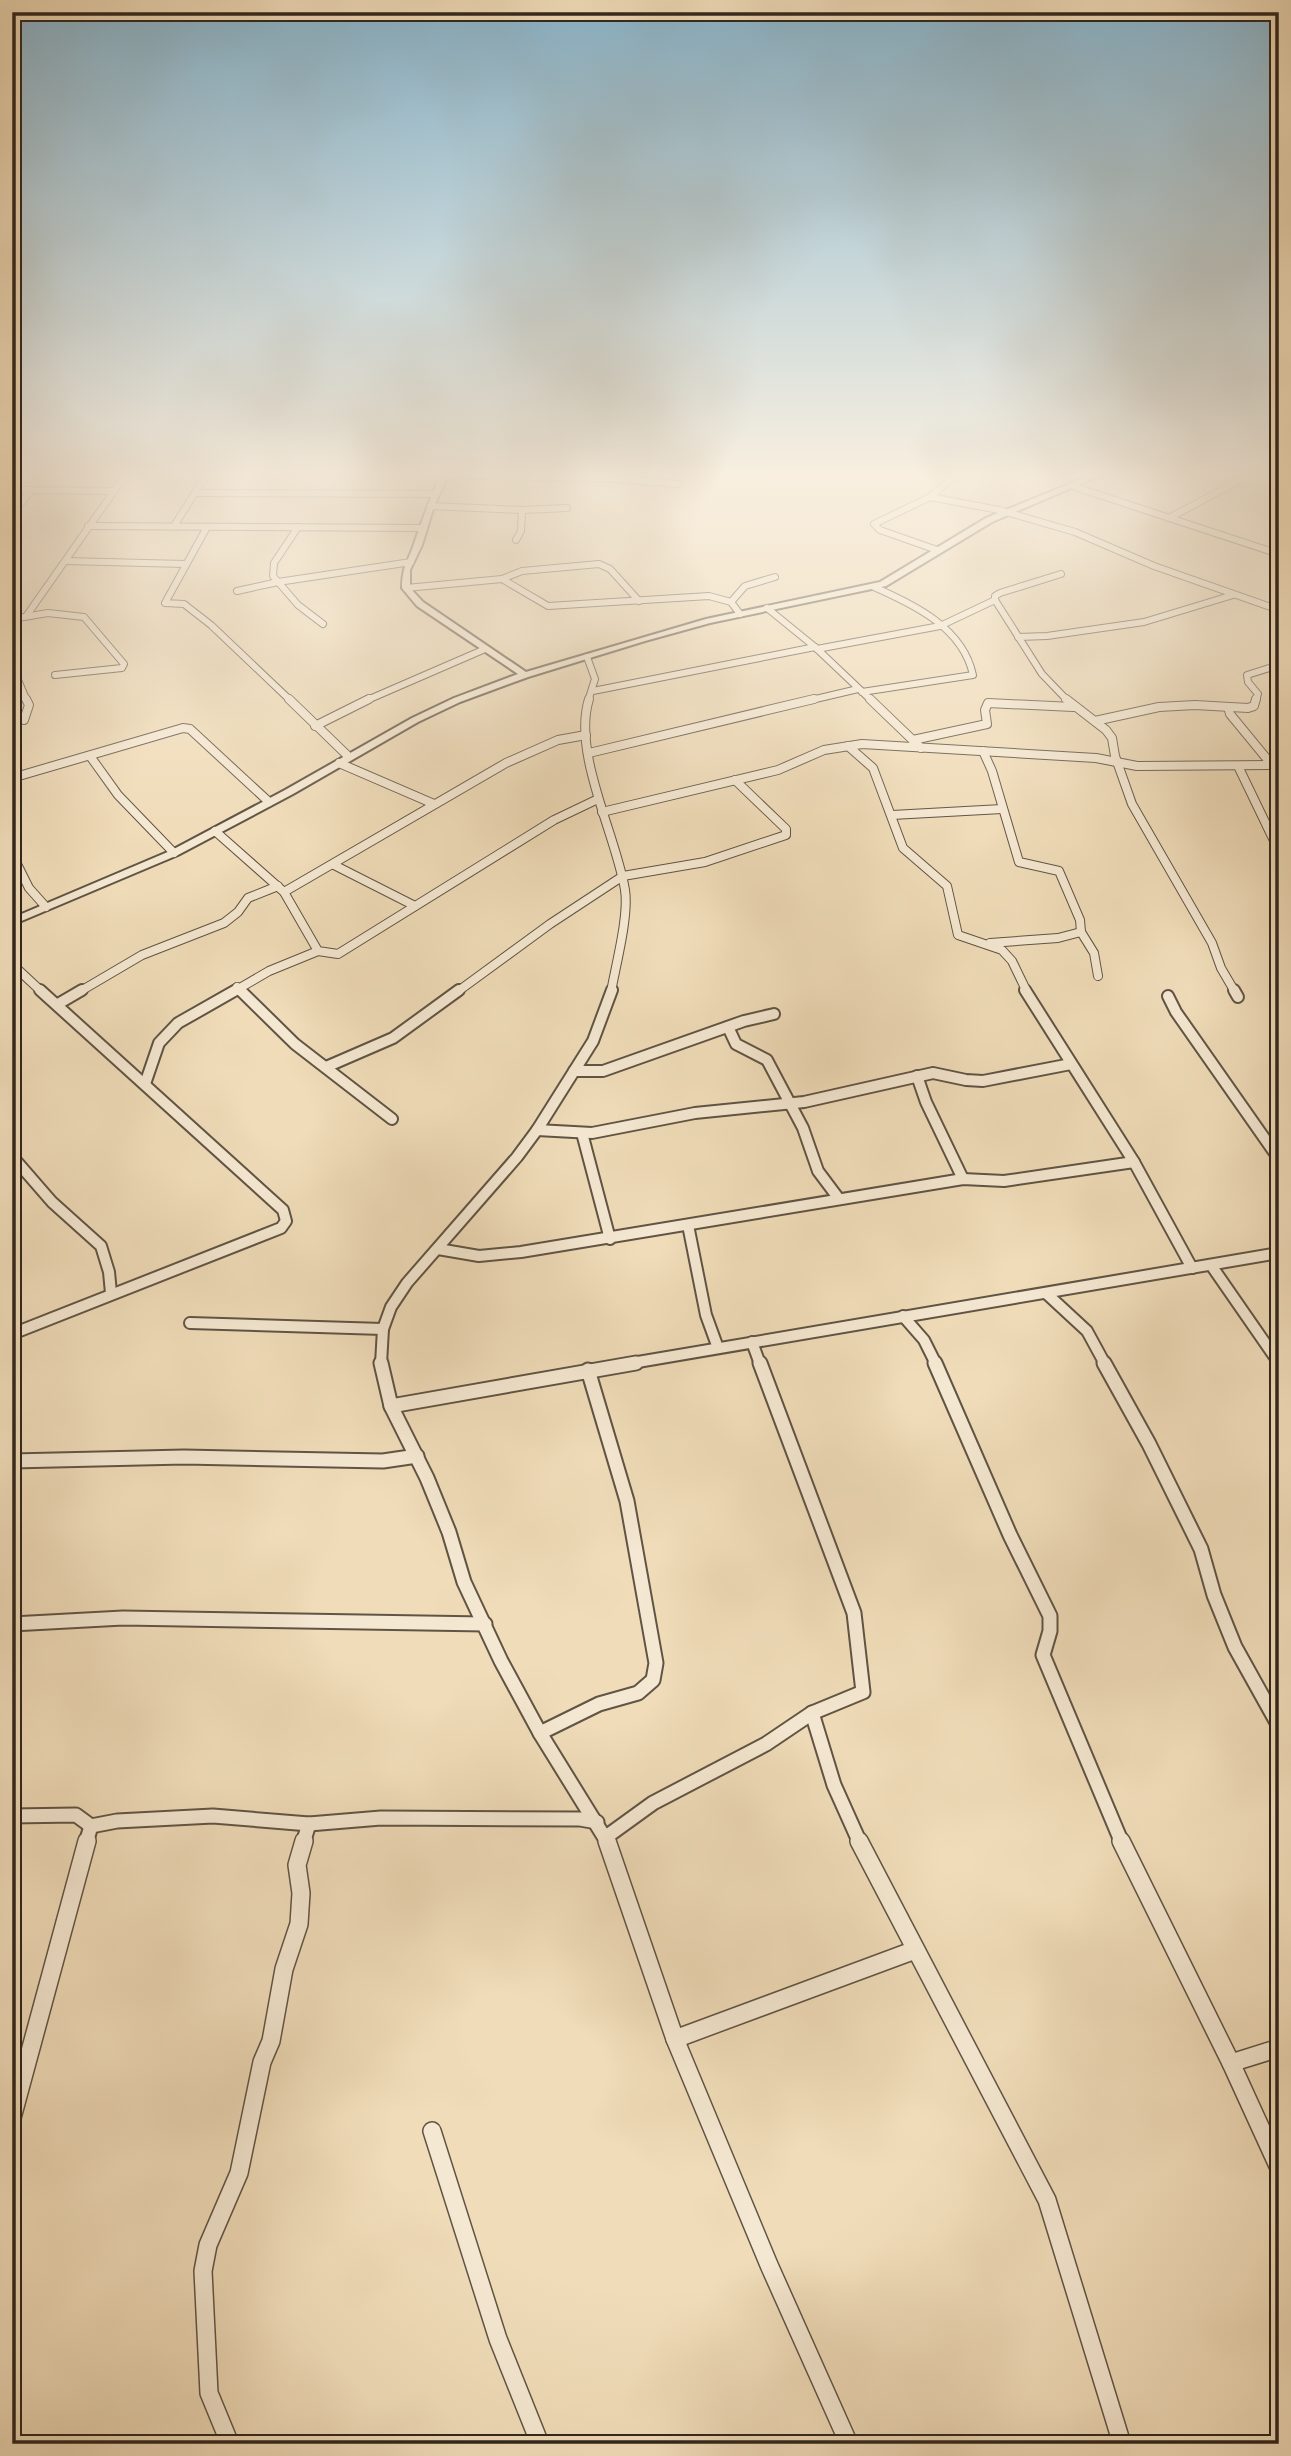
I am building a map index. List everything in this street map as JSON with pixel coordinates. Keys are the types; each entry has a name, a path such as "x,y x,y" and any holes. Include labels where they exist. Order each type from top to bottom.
{"street":[{"path":"27,615 46,589"},
{"path":"172,589 165,603 184,604 211,625 349,757"},
{"path":"237,591 248,589"},
{"path":"284,589 308,614 323,624"},
{"path":"407,589 420,604 525,676"},
{"path":"520,589 548,606 709,596 731,602 740,614"},
{"path":"628,589 639,601"},
{"path":"731,602 743,589"},
{"path":"12,922 174,853 435,710 525,676 587,657 740,614 866,589"},
{"path":"589,753 860,691 973,675 973,666 954,635 904,600 878,589"},
{"path":"1014,589 995,596 998,603 1042,674 1073,706 1095,721 1112,738 1115,756 1132,804 1212,943 1221,968 1238,998"},
{"path":"1216,589 1275,609 1279,599"},
{"path":"1018,637 1047,636 1144,622 1233,595"},
{"path":"593,691 940,626 987,604 998,603"},
{"path":"767,608 816,648 921,748"},
{"path":"12,619 27,615 74,614 84,617 124,664 122,668 96,673 55,674"},
{"path":"315,726 388,690 485,649"},
{"path":"587,657 594,671 593,691 586,708 586,735 600,806 623,876 625,915 610,998 593,1041 537,1130 407,1283 391,1307 383,1329 380,1360 391,1406 417,1456 449,1532 464,1582 501,1661 540,1733 606,1838 675,2039 764,2253 849,2444"},
{"path":"1095,721 1159,707 1254,706 1258,694 1248,682 1247,675 1279,665"},
{"path":"12,666 20,679 19,687 29,705 24,720"},
{"path":"913,740 987,724 985,710 988,703 1073,706"},
{"path":"1228,708 1230,714 1275,765"},
{"path":"12,778 173,729 190,729 269,803"},
{"path":"58,1004 142,955 224,923 238,912 248,898 281,889 334,865 351,851 412,820 433,804 528,752 558,740 586,735"},
{"path":"145,1084 159,1042 166,1032 237,987 318,951 328,954 347,950 554,820 600,806 778,770 824,750 848,746 885,744 1096,758 1119,764 1154,767 1275,765"},
{"path":"848,746 873,768 903,848 947,886 958,935 965,940 999,948 1008,955 1023,986 1134,1162 1192,1268"},
{"path":"983,751 992,771 1019,862 1059,871 1080,920 1081,932 1094,953 1098,976"},
{"path":"90,756 118,795 174,853"},
{"path":"340,763 433,804"},
{"path":"1238,766 1279,851"},
{"path":"326,1067 393,1038 550,924 623,876 705,862 786,835 786,829 735,780"},
{"path":"892,815 1002,809"},
{"path":"215,831 281,889 318,951"},
{"path":"1268,831 1279,832"},
{"path":"12,854 29,887 46,907"},
{"path":"334,865 415,906"},
{"path":"982,944 1058,938 1081,932"},
{"path":"12,964 283,1210 286,1221 281,1228 12,1334"},
{"path":"237,987 295,1044 392,1119"},
{"path":"1168,996 1176,1013 1279,1159"},
{"path":"574,1071 603,1071 728,1027 774,1014"},
{"path":"728,1027 736,1044 767,1060 803,1128 818,1171 839,1199"},
{"path":"537,1130 582,1133 618,1129 695,1113 789,1104 917,1076 946,1074 959,1080 984,1080 1071,1063"},
{"path":"917,1076 920,1091 957,1159 964,1179"},
{"path":"582,1133 610,1239"},
{"path":"12,1156 54,1204 84,1227 104,1248 110,1263 111,1293"},
{"path":"438,1249 479,1256 610,1239 964,1179 1004,1181 1134,1162"},
{"path":"688,1225 704,1306 718,1348"},
{"path":"391,1406 1279,1253"},
{"path":"1211,1265 1279,1363"},
{"path":"1047,1294 1087,1331 1149,1444 1201,1549 1213,1595 1235,1647 1279,1726"},
{"path":"903,1316 924,1340 962,1420 1010,1535 1050,1616 1050,1631 1044,1655 1049,1668 1127,1855 1231,2063 1279,2168"},
{"path":"190,1323 383,1329"},
{"path":"606,1838 653,1803 766,1744 812,1713 863,1692 854,1613 752,1342"},
{"path":"540,1733 599,1704 638,1693 653,1681 656,1663 627,1501 588,1370"},
{"path":"12,1461 184,1457 383,1461 417,1456"},
{"path":"12,1624 123,1618 485,1624"},
{"path":"812,1713 839,1797 866,1856 1047,2200 1122,2444"},
{"path":"12,1816 76,1815 91,1826 117,1821 213,1816 309,1824 381,1818 580,1819 597,1822"},
{"path":"230,2444 209,2393 203,2271 208,2245 239,2173 262,2062 271,2041 284,1969 299,1924 301,1902 297,1865 309,1824"},
{"path":"12,2118 91,1826"},
{"path":"675,2039 915,1950"},
{"path":"1231,2063 1279,2048"},
{"path":"432,2131 498,2339 540,2444"}]}
